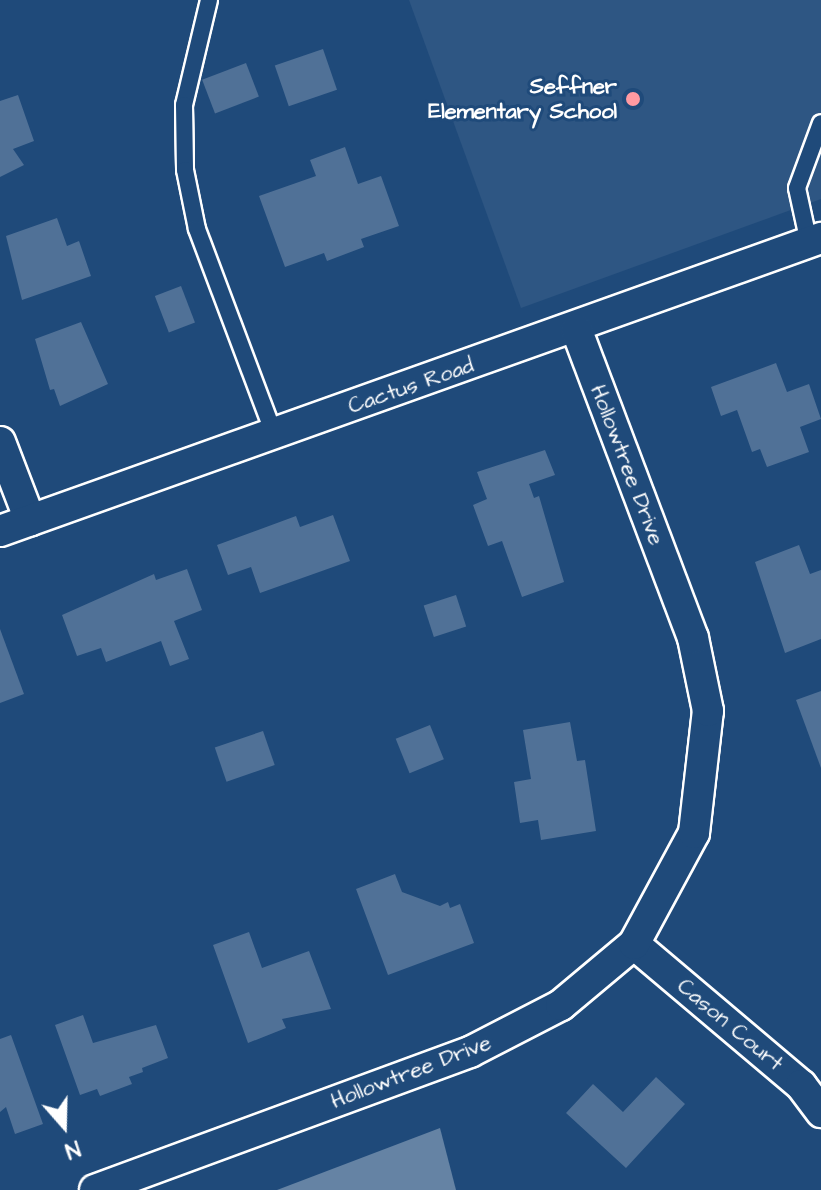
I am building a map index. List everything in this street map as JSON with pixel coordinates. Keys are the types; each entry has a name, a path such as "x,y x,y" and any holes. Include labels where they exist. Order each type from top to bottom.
{"street":[{"name":"Cactus Road","path":"0,531 576,329 815,240"},
{"name":"Hollowtree Drive","path":"95,1190 470,1052 561,1005 634,944 694,833 708,711 693,638 576,329"},
{"path":"0,442 30,520"},
{"name":"Cason Court","path":"634,944 801,1085 821,1112"}],"lane":[{"path":"209,0 184,105 185,170 197,229 274,434"},
{"path":"815,240 797,188 821,123"}],"shaded area":[{"name":"Seffner Elementary School","path":"409,0 821,0 821,199 521,308"},
{"path":"440,1128 456,1190 277,1190"}],"building":[{"path":"323,49 337,90 289,106 275,66"},
{"path":"246,63 259,97 215,113 202,80"},
{"path":"18,95 34,141 13,149 24,165 0,177 0,101"},
{"path":"345,147 358,184 381,176 399,226 361,239 364,247 327,261 324,253 285,267 259,196 316,176 310,160"},
{"path":"57,218 67,246 79,241 91,276 22,300 6,236"},
{"path":"181,286 195,322 169,332 155,296"},
{"path":"81,322 108,384 60,406 54,389 50,390 35,339"},
{"path":"776,363 787,392 809,384 821,419 800,427 809,452 767,467 760,449 752,452 737,410 721,416 711,387"},
{"path":"545,450 555,475 529,484 534,498 539,496 564,582 522,597 502,541 488,546 473,505 487,499 477,472"},
{"path":"333,515 350,561 260,593 251,567 228,575 217,545 296,516 300,527"},
{"path":"799,545 810,574 821,570 821,639 785,653 755,562"},
{"path":"187,569 202,610 174,621 189,659 170,666 161,641 106,662 101,648 77,656 62,615 154,574 156,580"},
{"path":"456,595 466,626 434,637 424,606"},
{"path":"0,629 24,694 0,703"},
{"path":"821,691 821,768 796,700"},
{"path":"570,722 577,761 585,760 596,831 541,840 538,820 520,823 514,782 531,779 523,730"},
{"path":"430,725 444,759 410,773 396,739"},
{"path":"263,731 275,765 226,782 215,748"},
{"path":"395,874 402,892 440,906 448,902 450,908 460,904 474,943 388,975 356,889"},
{"path":"249,932 262,968 309,951 331,1009 282,1019 286,1028 248,1043 213,945"},
{"path":"83,1015 93,1043 156,1025 168,1058 129,1077 132,1084 100,1096 97,1089 80,1095 55,1025"},
{"path":"11,1035 43,1124 15,1134 6,1107 0,1112 0,1039"},
{"path":"656,1077 685,1104 626,1168 566,1113 593,1084 623,1112"}],"place":[{"name":"Seffner Elementary School","path":"633,99"}]}
